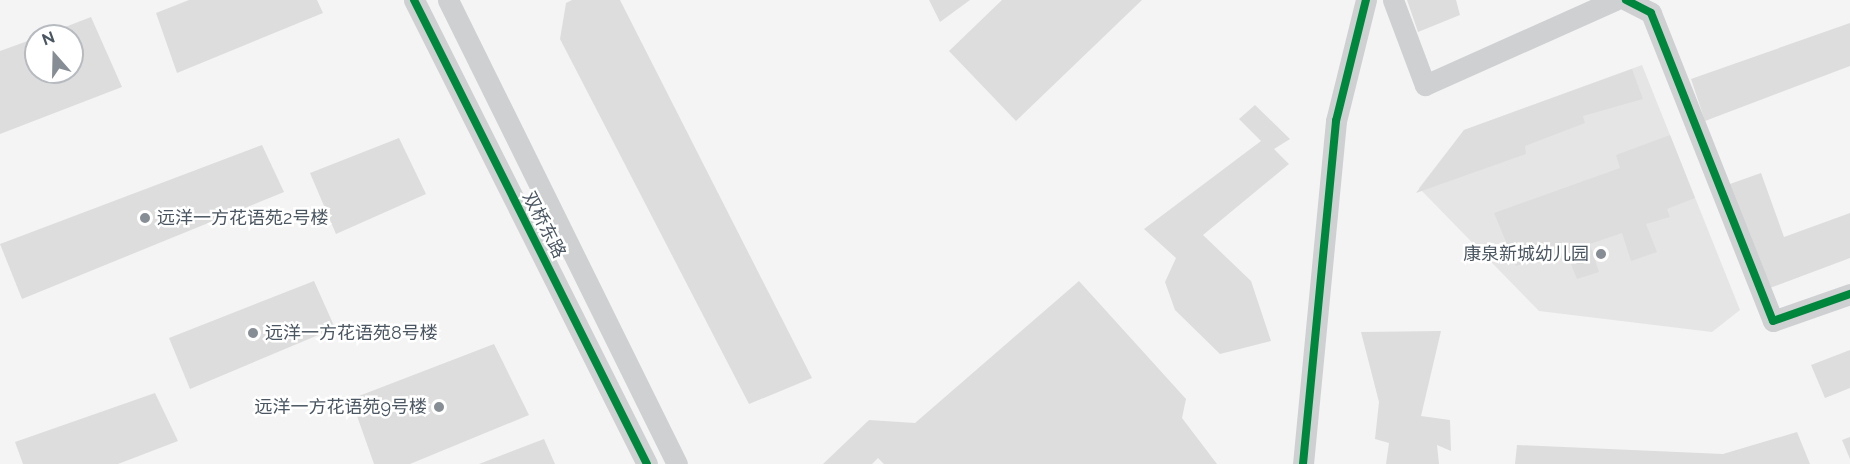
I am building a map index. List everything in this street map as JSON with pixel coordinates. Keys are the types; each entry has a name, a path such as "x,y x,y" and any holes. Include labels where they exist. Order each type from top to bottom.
{"street":[{"name":"双桥东路","path":"448,0 677,464"},
{"path":"1303,464 1336,121 1366,0"},
{"path":"1393,0 1425,85 1615,0"},
{"path":"1626,0 1651,13 1773,321 1850,294"},
{"name":"双桥东路","path":"420,2 647,464"}],"shaded area":[{"name":"康泉新城幼儿园","path":"1642,65 1740,310 1712,332 1539,311 1419,188 1464,130"}],"building":[{"path":"189,0 317,0 323,13 177,73 156,13"},
{"path":"572,0 620,0 812,378 749,404 560,39 566,3"},
{"path":"929,0 970,0 940,22"},
{"path":"1002,0 1142,0 1016,121 949,51"},
{"path":"1407,0 1456,0 1460,15 1418,32"},
{"path":"91,17 122,87 0,134 0,51 24,42 24,84 84,84 84,24 73,24"},
{"path":"1850,23 1850,66 1705,121 1691,79"},
{"path":"1632,69 1643,99 1583,116 1585,123 1525,146 1526,154 1416,193 1464,130"},
{"path":"1255,105 1290,139 1274,149 1289,164 1203,235 1251,281 1271,341 1220,354 1175,310 1165,282 1176,258 1144,229 1261,141 1239,119"},
{"path":"1670,135 1695,198 1667,209 1670,217 1646,224 1657,252 1631,261 1622,233 1590,244 1599,272 1577,279 1565,250 1516,266 1494,213 1620,168 1616,155"},
{"path":"399,138 426,194 336,234 310,173"},
{"name":"远洋一方花语苑2号楼","path":"262,145 284,192 22,299 0,244"},
{"path":"1761,173 1784,237 1850,213 1850,258 1767,289 1727,185"},
{"name":"远洋一方花语苑8号楼","path":"314,281 335,328 190,389 169,338"},
{"path":"1079,281 1186,399 1182,418 1217,464 884,464 878,458 872,464 823,464 869,420 915,423"},
{"path":"1441,331 1421,416 1450,420 1451,451 1437,445 1439,464 1386,464 1389,443 1375,439 1379,402 1361,332"},
{"name":"远洋一方花语苑9号楼","path":"494,344 529,415 410,464 374,464 351,399"},
{"path":"1850,350 1850,388 1825,398 1811,365"},
{"path":"155,393 178,441 118,464 23,464 15,442"},
{"path":"1797,432 1810,464 1515,464 1517,445 1723,454"},
{"path":"1850,437 1850,459 1842,440"},
{"path":"544,439 555,464 479,464"}],"cycle path":[{"path":"414,0 647,464"},
{"path":"1303,464 1336,121 1366,0"},
{"path":"1626,0 1651,13 1773,321 1850,294"}],"place":[{"name":"远洋一方花语苑2号楼","path":"145,218"},
{"name":"康泉新城幼儿园","path":"1601,254"},
{"name":"远洋一方花语苑8号楼","path":"253,333"},
{"name":"远洋一方花语苑9号楼","path":"439,407"}]}
